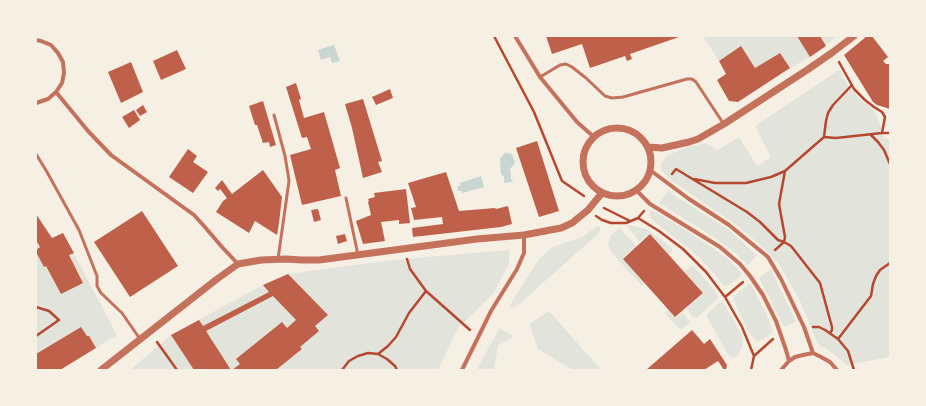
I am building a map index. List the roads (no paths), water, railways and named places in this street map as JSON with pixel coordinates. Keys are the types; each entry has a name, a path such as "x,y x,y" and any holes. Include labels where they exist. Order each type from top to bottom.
{"street":[{"path":"38,40 45,36"},
{"path":"515,36 540,77 577,122 594,137"},
{"path":"648,147 662,148 698,139 724,124 833,52 854,36"},
{"path":"36,103 48,99 56,92 62,84 64,73 63,62 58,53 51,45 38,40"},
{"path":"56,92 88,131 111,155 194,215 238,264"},
{"path":"613,128 624,128 634,132 642,138 648,147 651,159 650,170 647,178 642,185 628,194 619,196 602,193 593,186 586,177 583,167 583,156 587,146 594,137 603,131 613,128"},
{"path":"650,170 689,199 729,225 768,258 781,279 804,327 813,353"},
{"path":"636,190 650,204 720,247 740,264 763,295 776,321 789,361"},
{"path":"101,370 238,264 278,259 319,260 524,235 561,228 572,224 588,210 602,193"},
{"path":"462,370 491,311 517,268 524,253 524,235"},
{"path":"781,370 795,357 813,353 830,362 836,370"}],"lane":[{"path":"540,77 560,65 566,64 577,70 605,96 612,98 623,97 687,79 692,79 696,82 724,124"},
{"path":"274,115 285,156 288,174 278,259"},
{"path":"36,154 79,230 97,276 97,286 101,293 122,313 140,339"},
{"path":"346,198 358,255"}]}
